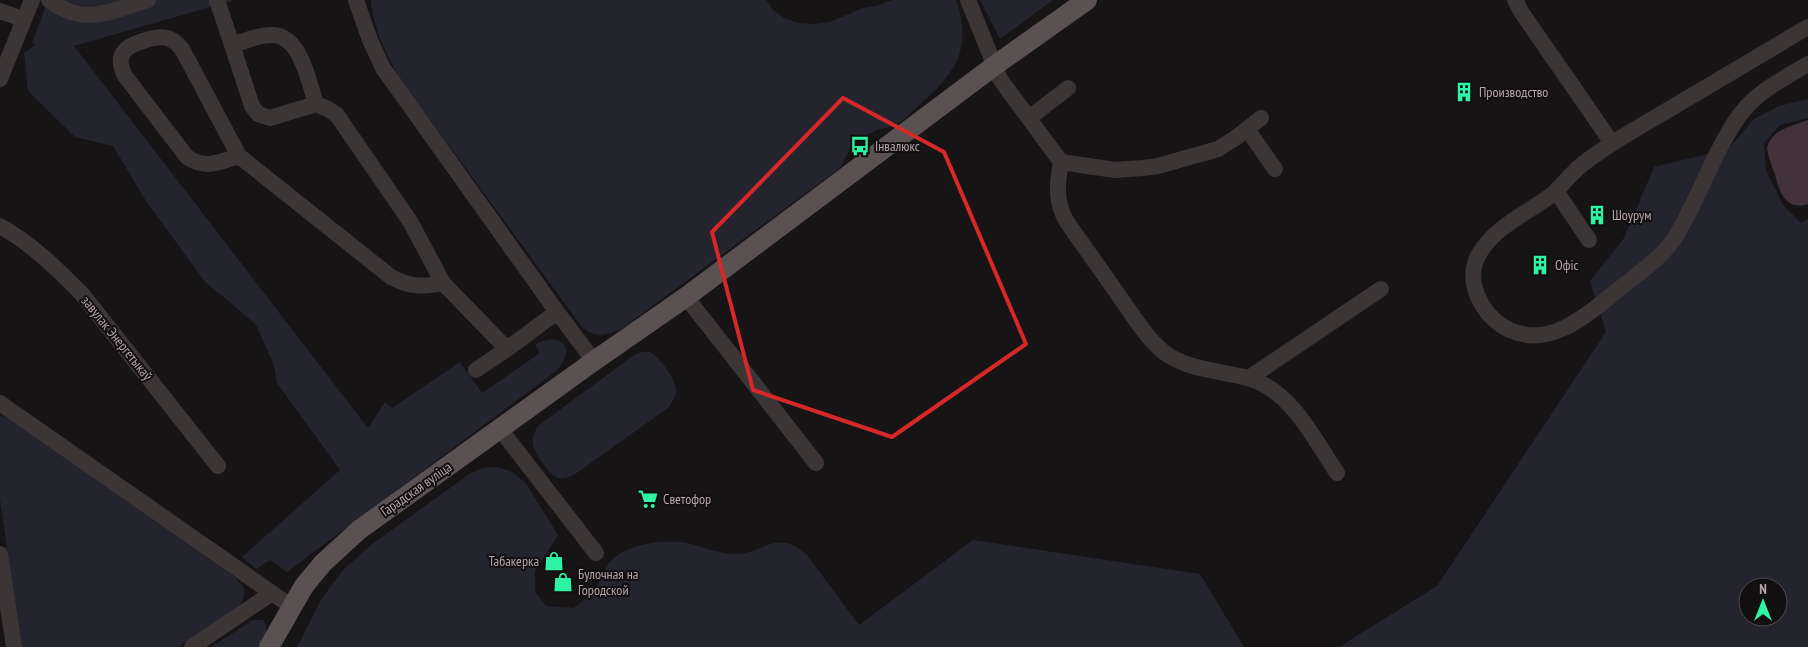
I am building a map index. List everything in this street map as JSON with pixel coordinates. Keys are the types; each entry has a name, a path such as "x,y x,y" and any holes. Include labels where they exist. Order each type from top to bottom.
{"main road":[{"name":"Гарадская вуліца","path":"269,647 304,586 323,563 359,530 686,297 994,66 1087,0"}],"street":[{"path":"0,78 32,0"},
{"path":"49,0 66,11 78,15 91,16 148,0"},
{"path":"217,0 252,106 258,114 270,118 316,104 333,112 341,120 406,216 443,283 507,349"},
{"path":"356,0 382,68 594,361"},
{"path":"968,0 994,66 1007,90 1061,162 1057,191 1061,212 1154,343 1176,360 1249,378 1262,383 1285,399 1337,473"},
{"path":"1515,0 1522,13 1612,143"},
{"path":"0,11 23,19"},
{"path":"1808,27 1612,143 1573,172 1556,191 1486,243 1475,262 1473,278 1478,297 1494,320 1503,328 1515,333 1528,335 1542,335 1568,326 1582,319 1654,261 1673,240 1682,226 1723,142 1739,116 1761,93 1808,64"},
{"path":"232,45 268,35 282,36 288,40 294,46 302,61 316,104"},
{"path":"239,156 208,164 194,162 187,157 124,76 121,62 127,46 157,36 169,38 178,44 239,156 392,277 409,285 427,286 443,283"},
{"path":"1029,118 1068,88"},
{"path":"1061,162 1115,170 1143,168 1218,149 1262,118"},
{"path":"1247,129 1275,169"},
{"path":"1556,191 1588,240"},
{"name":"завулак Энергетыкаў","path":"0,226 39,254 82,294 218,466"},
{"path":"1249,378 1381,289"},
{"path":"686,297 816,463"},
{"path":"476,370 557,312"},
{"path":"0,403 291,606"},
{"path":"500,429 596,554"},
{"path":"0,554 14,647"},
{"path":"192,647 272,593"}],"highlighted area":[{"path":"843,98 944,152 1026,344 892,437 753,390 712,232"}],"shaded area":[{"path":"48,0 235,0 74,46 368,428 385,402 392,408 460,362 482,393 540,353 535,345 545,341 553,339 564,344 566,350 562,364 555,372 287,572 270,560 256,569 242,557 340,470 277,383 274,365 256,325 205,282 146,201 113,146 75,137 28,91 24,53 36,44 32,43"},
{"path":"371,0 766,0 773,10 784,18 798,23 813,24 830,22 863,8 876,6 892,0 956,0 961,18 962,33 961,47 951,72 904,119 898,124 877,130 860,140 848,152 840,168 621,329 601,335 591,333 582,327 401,80 382,42 374,20"},
{"path":"980,0 1053,0 1000,39"},
{"path":"1808,99 1808,118 1780,125 1764,143 1766,171 1783,205 1801,223 1808,219 1808,647 1339,647 1437,586 1606,332 1590,281 1624,238 1654,167 1728,149 1754,119 1779,106"},
{"path":"1808,120 1808,204 1794,205 1785,198 1779,188 1767,148 1773,136 1778,132"},
{"path":"641,352 653,354 666,368 673,380 676,393 668,408 574,475 561,478 552,475 535,451 533,437 538,426 634,355"},
{"path":"0,416 9,418 233,576 241,584 244,592 242,600 235,610 179,647 21,647 0,499"},
{"path":"498,467 512,472 525,482 558,535 535,571 535,592 546,606 574,608 594,590 611,561 621,553 649,543 687,543 717,552 736,554 756,550 779,542 796,547 807,555 859,625 973,540 1200,574 1244,647 297,647 322,598 344,569 372,544 471,473 483,468"},
{"path":"253,620 263,620 265,623 266,634 262,647 211,647"}],"place":[{"name":"Производство","path":"1464,92"},
{"name":"Інвалюкс","path":"860,146"},
{"name":"Шоурум","path":"1597,215"},
{"name":"Офіс","path":"1540,265"},
{"name":"Светофор","path":"648,499"},
{"name":"Табакерка","path":"554,561"},
{"name":"Булочная на Городской","path":"563,582"}]}
